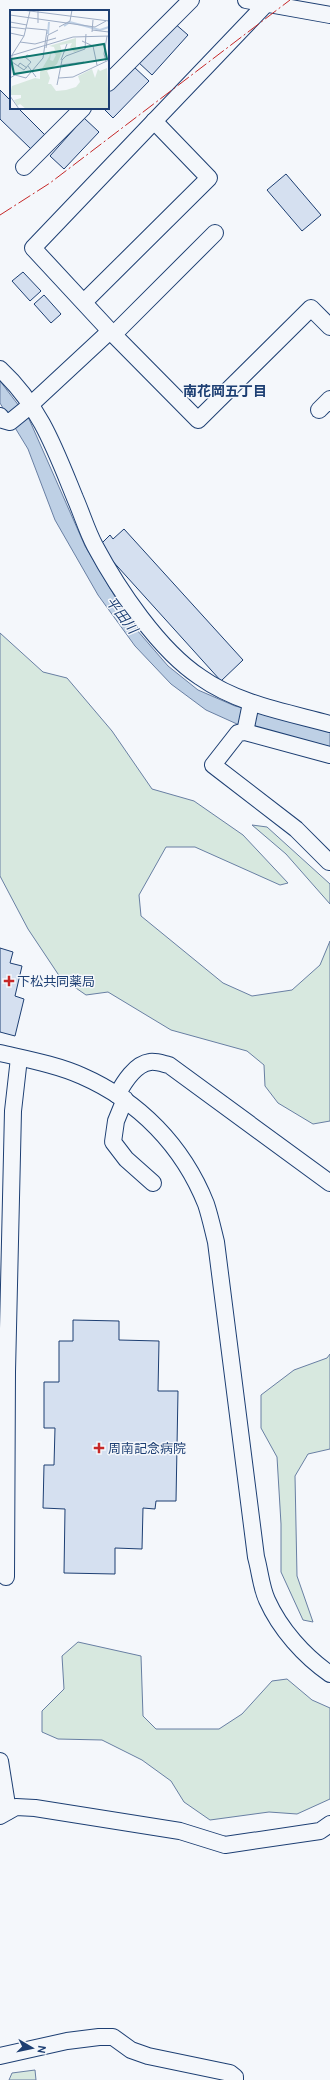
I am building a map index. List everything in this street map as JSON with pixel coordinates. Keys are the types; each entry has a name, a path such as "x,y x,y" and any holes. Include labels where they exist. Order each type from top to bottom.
{"street":[{"path":"109,82 191,0"},
{"path":"246,0 330,15"},
{"path":"266,4 33,248 198,420 311,308 330,327"},
{"path":"24,167 82,109"},
{"path":"84,302 209,178 154,121"},
{"path":"5,419 29,407 112,332 215,233"},
{"path":"0,369 14,382 46,431 95,545 121,588 154,634 200,677 251,705 330,724"},
{"path":"319,410 330,399"},
{"path":"245,730 251,705"},
{"path":"329,862 296,829 213,765 238,733 245,730 330,755"},
{"path":"0,1053 81,1076 121,1097 156,1125 185,1162 206,1204 216,1242 256,1558 266,1599 288,1635 315,1664 330,1674"},
{"path":"6,1577 13,1111 19,1058"},
{"path":"153,1183 126,1159 113,1142 123,1084 136,1069 150,1062 169,1065 330,1183"},
{"path":"0,1760 4,1814 16,1807 35,1808 180,1831 225,1845 320,1831 330,1824"},
{"path":"0,2056 67,2041 112,2037 131,2050 148,2056 230,2073 235,2077 235,2080"}],"shaded area":[{"path":"0,633 43,672 67,678 112,731 152,789 194,801 243,835 288,883 280,885 195,847 166,847 139,895 141,916 223,983 252,996 292,990 320,965 330,941 330,1121 313,1124 278,1103 265,1086 264,1065 247,1051 171,1030 108,992 86,995 60,977 28,929 0,876"},
{"path":"252,825 267,827 330,884 330,904 286,854"},
{"path":"330,1354 330,1449 308,1454 295,1476 297,1576 313,1622 303,1620 281,1572 281,1524 277,1457 261,1428 261,1395 294,1370 327,1358"},
{"path":"78,1642 141,1656 143,1716 156,1729 219,1729 242,1714 272,1681 287,1679 312,1700 330,1708 330,1799 297,1814 269,1812 210,1820 184,1802 171,1781 142,1760 102,1740 58,1739 42,1732 42,1711 64,1689 62,1656"},
{"path":"35,2070 36,2080 9,2080 12,2073"}],"water":[{"name":"平田川","path":"0,381 29,419 85,546 130,622 168,666 198,690 235,706 330,730 330,749 237,724 206,710 171,684 135,646 98,595 55,520 28,449 0,403"}],"building":[{"path":"173,22 188,35 152,75 137,61"},
{"path":"133,66 149,81 113,118 104,109 109,109 109,91"},
{"path":"0,90 10,100 10,109 19,109 45,135 31,149 0,119"},
{"path":"84,118 99,132 64,169 50,156"},
{"path":"286,174 321,215 302,231 267,190"},
{"path":"23,272 41,291 30,301 12,281"},
{"path":"44,295 61,314 51,323 34,304"},
{"path":"124,529 243,660 221,681 99,546 110,535 113,539"},
{"name":"下松共同薬局","path":"0,948 13,952 10,963 22,966 15,996 24,999 15,1036 0,1032"},
{"path":"73,1320 119,1321 119,1340 159,1341 158,1391 178,1391 176,1501 156,1501 155,1509 143,1508 142,1549 115,1548 115,1574 64,1573 65,1509 43,1508 44,1465 54,1465 55,1428 44,1428 44,1382 59,1382 59,1341 73,1341"}],"power":[{"path":"0,215 50,183 290,0"}],"place":[{"name":"下松共同薬局","path":"9,981"},
{"name":"周南記念病院","path":"99,1448"}],"district":[{"name":"南花岡五丁目","path":"225,391"}]}
